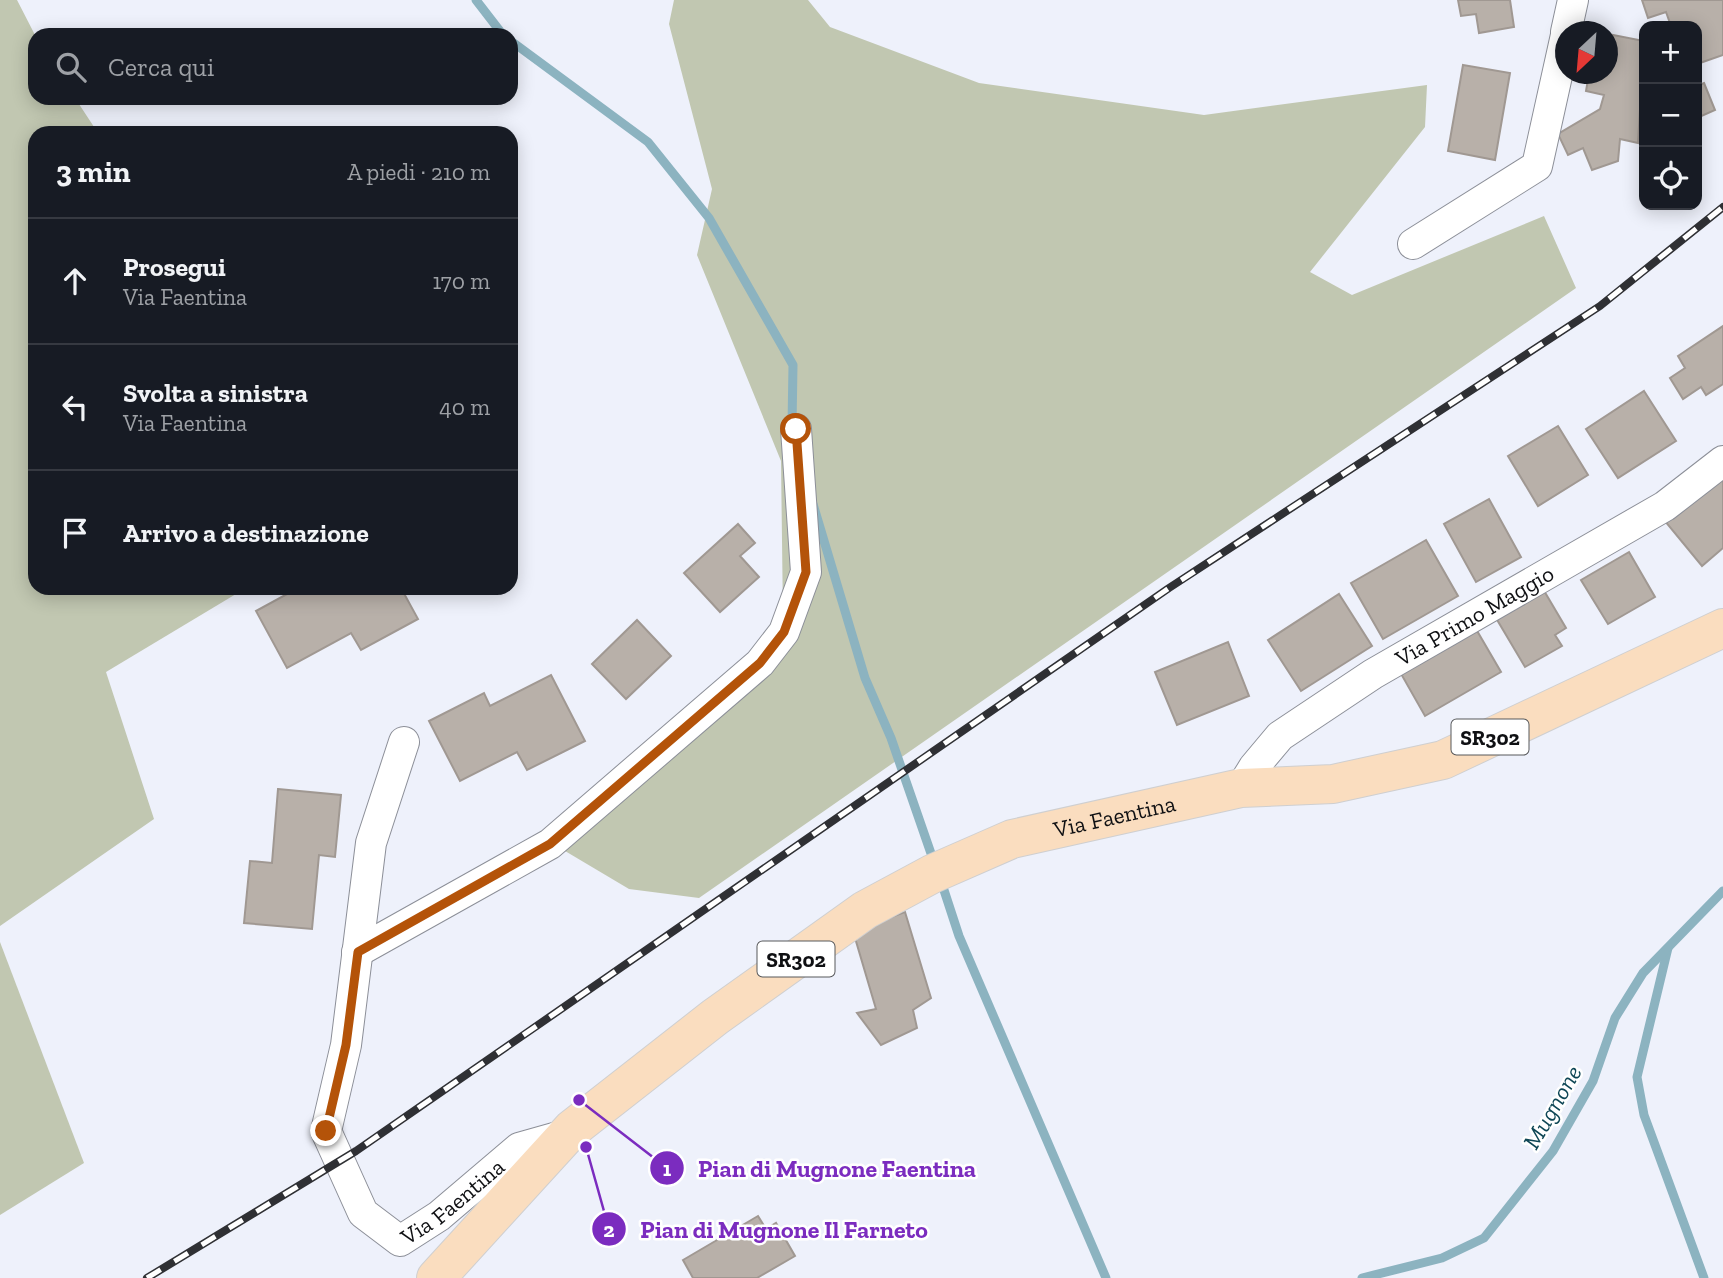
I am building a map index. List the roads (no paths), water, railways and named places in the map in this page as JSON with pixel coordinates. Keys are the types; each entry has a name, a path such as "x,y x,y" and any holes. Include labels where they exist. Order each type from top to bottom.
{"main road":[{"name":"Via Faentina","path":"436,1278 565,1135 715,1017 865,910 932,874 1012,839 1241,788 1333,784 1443,760 1723,628"}],"street":[{"path":"1569,21 1573,0"},
{"path":"1413,244 1537,166 1555,83"},
{"path":"358,952 550,844 760,663 784,632 806,572 796,429"},
{"name":"Via Primo Maggio","path":"1241,788 1254,767 1280,736 1374,674 1665,506 1723,461"},
{"name":"Via Faentina","path":"404,742 371,844 346,1045 326,1131 363,1213 400,1241 439,1216 519,1148 565,1135"}],"waterway":[{"path":"476,0 498,28"},
{"path":"518,46 648,142 709,218 793,365 792,426"},
{"path":"813,504 865,678 891,738 935,865"},
{"path":"941,881 959,936 1106,1278"},
{"name":"Mugnone","path":"1362,1278 1442,1258 1484,1238 1553,1151 1593,1081 1615,1018 1643,973 1723,891"},
{"path":"1668,948 1637,1077 1644,1115 1704,1278"}],"railway":[{"path":"147,1278 356,1151 1169,588 1600,306 1723,207"}],"place":[{"name":"Pian di Mugnone Faentina","path":"579,1100"},
{"name":"Pian di Mugnone Il Farneto","path":"586,1147"}]}
